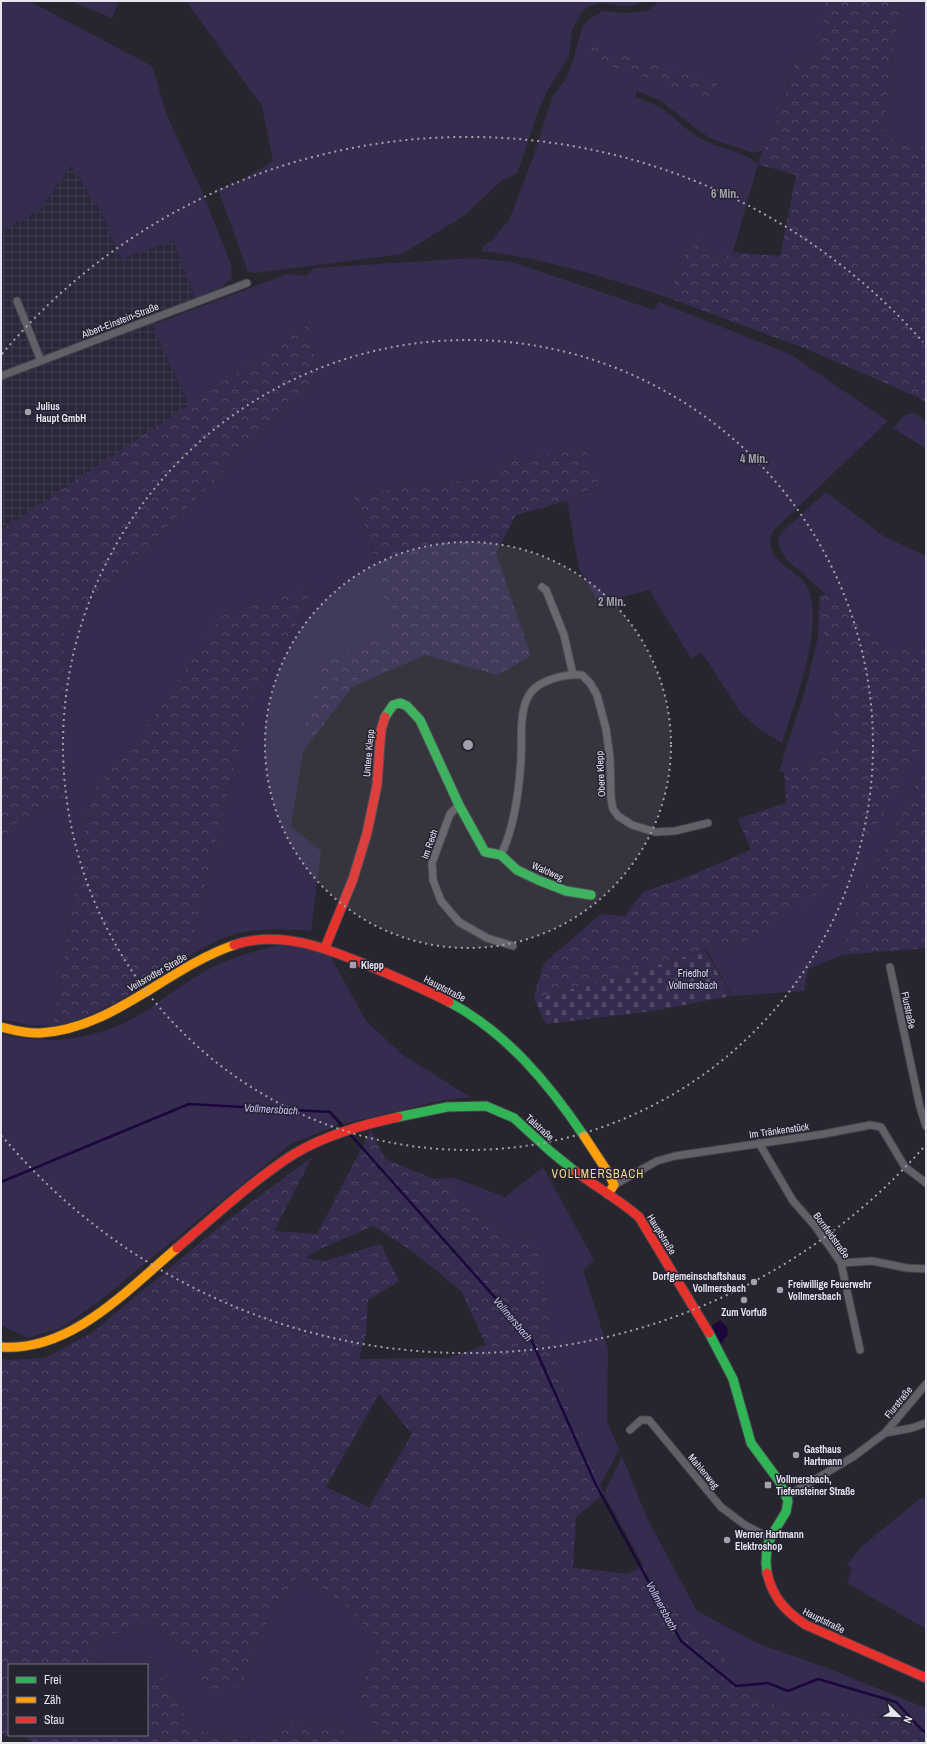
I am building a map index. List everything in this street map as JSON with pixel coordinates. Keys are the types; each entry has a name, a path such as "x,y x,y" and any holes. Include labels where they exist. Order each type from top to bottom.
{"main road":[{"name":"Untere Klepp","path":"325,948 349,892 367,839 375,797 382,719 393,705 400,704 407,706 420,720 459,805 485,852 501,855"},
{"name":"Waldweg","path":"501,855 518,870 538,880 566,892 591,895"},
{"name":"Veitsrodter Straße","path":"1,1027 40,1033 70,1028 108,1012 199,960 224,948 247,941 264,938 280,938 325,948"},
{"name":"Hauptstraße","path":"325,948 407,981 450,1002 484,1023 500,1037 548,1086 594,1151 609,1174 614,1185"},
{"name":"Talstraße","path":"1,1347 28,1346 54,1340 76,1329 97,1315 261,1178 295,1154 334,1135 361,1125 447,1107 486,1106 514,1118 550,1151 608,1194"},
{"path":"608,1194 614,1185"},
{"name":"Hauptstraße","path":"608,1194 639,1217 675,1276 733,1378 740,1398 745,1429 756,1453 774,1475 787,1496 786,1512 770,1538 765,1555 766,1567 771,1587 780,1604 791,1615 806,1625 926,1678"}],"street":[{"name":"Albert-Einstein-Straße","path":"1,376 247,282"},
{"path":"17,301 41,361"},
{"path":"501,855 514,815 521,763 523,716 528,696 542,683 572,675 564,635 546,590 542,587"},
{"name":"Obere Klepp","path":"572,675 582,675 590,683 597,695 606,729 609,751 611,798 613,808 618,816 632,825 655,832 688,829 708,823"},
{"name":"Im Rech","path":"459,805 450,814 432,863 433,880 441,901 459,922 487,938 513,946"},
{"name":"Flurstraße","path":"890,967 920,1107 926,1126"},
{"name":"Im Tränkenstück","path":"614,1185 657,1161 675,1156 824,1134 870,1125 881,1127 905,1167 926,1183"},
{"name":"Bornfeldstraße","path":"759,1143 793,1201 815,1226 841,1263 860,1350"},
{"path":"841,1263 872,1261 907,1268 926,1269"},
{"name":"Flurstraße","path":"885,1433 926,1384"},
{"name":"Mahlenweg","path":"630,1430 641,1420 649,1420 721,1507 745,1525 770,1538"},
{"path":"787,1496 853,1458 885,1433 926,1423"}],"shaded area":[{"path":"71,166 101,212 121,259 173,241 195,299 152,325 189,406 1,530 1,231 40,210"},
{"path":"720,1320 727,1327 728,1334 721,1344 712,1329 712,1326"}],"green space":[{"path":"1,1 29,1 152,66 168,118 200,187 231,264 232,278 220,288 195,299 173,241 121,259 101,212 71,166 40,210 1,231"},
{"path":"71,1 119,1 112,18"},
{"path":"186,1 646,1 637,5 623,6 603,3 589,6 582,12 572,30 569,56 546,93 537,114 517,174 502,180 465,215 402,254 256,273 248,272 218,189 240,181 273,161 262,106"},
{"path":"657,1 827,1 820,56 795,63 774,130 762,151 753,153 712,139 699,131 661,101 637,91 635,97 664,110 697,136 715,145 746,156 758,164 733,252 720,260 700,240 681,259 669,298 600,276 553,264 506,254 482,251 483,246 491,241 509,220 532,160 553,96 565,80 573,61 582,27 589,19 603,11 626,13 647,11 656,4"},
{"path":"826,1 900,1 882,137 926,148 926,403 917,397 809,350 669,298 681,259 701,239 720,260 733,252 780,256 796,175 758,164 762,151 774,130 795,63 820,56"},
{"path":"900,1 926,1 926,148 882,138"},
{"path":"592,47 718,81 712,100 588,58"},
{"path":"473,258 512,262 654,310 659,302 790,354 888,421 773,531 770,542 772,551 782,564 796,574 807,586 810,594 812,611 812,630 805,669 782,743 759,729 741,713 702,653 691,658 649,590 599,603 579,569 567,501 599,486 514,459 499,476 352,494 372,547 393,636 324,661 302,734 311,741 303,752 291,826 321,851 311,931 275,929 239,933 216,941 188,957 250,702 308,605 306,587 155,716 91,793 53,1026 29,1025 1,1019 1,839 17,823 63,798 64,627 318,380 309,325 189,406 152,325 287,274 305,276 315,268"},
{"path":"309,325 318,380 64,627 63,798 17,823 1,839 1,530"},
{"path":"912,413 918,415 926,422 926,449 893,428 904,416"},
{"path":"586,450 599,486 567,501 516,515 496,553 531,656 497,675 425,655 352,687 311,741 302,734 324,661 393,635 372,547 352,494 499,476 514,459"},
{"path":"826,492 883,536 926,556 926,642 923,646 892,650 855,620 786,559 780,548 778,540 782,532"},
{"path":"306,587 308,605 250,702 188,957 124,998 107,1007 90,1015 53,1026 91,793 155,715 220,617"},
{"path":"826,594 892,649 923,646 926,642 926,740 923,740 881,819 834,882 751,940 706,949 643,970 533,999 544,963 601,914 625,916 643,892 692,875 751,850 738,819 786,803 784,772 845,746 832,732 834,714 819,596"},
{"path":"819,596 834,714 832,732 846,746 784,772 779,771 806,687 818,637"},
{"path":"923,739 926,740 926,766 903,808 889,842 871,869 842,955 808,969 804,991 732,996 706,949 751,940"},
{"path":"926,766 926,948 842,955 871,869 889,842 903,807"},
{"path":"278,945 303,948 331,957 366,1021 403,1055 470,1097 439,1101 344,1124 331,1111 338,1125 291,1144 98,1302 61,1328 27,1338 1,1325 1,1034 50,1040 82,1037 113,1028 138,1016 192,979 211,968 239,956"},
{"name":"Friedhof Vollmersbach","path":"705,950 731,996 653,1011 546,1024 534,999 643,970"},
{"path":"371,1130 385,1159 434,1179 455,1178 450,1188 513,1240 533,1239 539,1249 552,1341 570,1414 604,1494 576,1517 573,1568 628,1574 643,1565 655,1586 687,1622 726,1657 721,1670 744,1691 780,1707 890,1718 905,1725 916,1719 926,1731 926,1743 394,1743 374,1727 359,1691 380,1642 350,1609 307,1576 299,1574 281,1598 250,1656 242,1685 203,1692 198,1678 214,1663 166,1638 153,1620 99,1639 89,1658 104,1664 8,1664 8,1736 1,1733 1,1359 45,1358 93,1332 225,1222 312,1157 274,1231 317,1234","holes":["373,1226 415,1253 462,1292 486,1345 449,1358 359,1359 366,1334 368,1300 399,1281 381,1244 324,1261 305,1258 318,1250","379,1394 412,1434 369,1507 326,1487"]},
{"path":"543,1167 594,1260 583,1270 608,1349 607,1421 619,1450 600,1485 570,1414 552,1341 533,1239 513,1240 449,1188 455,1178 505,1197"},
{"path":"622,1456 648,1520 697,1611 759,1644 827,1668 926,1708 926,1731 905,1725 890,1718 780,1707 744,1691 720,1670 687,1622 655,1586 604,1494"},
{"path":"922,1497 926,1500 926,1629 847,1583 852,1569 847,1565 860,1548"},
{"path":"299,1574 307,1576 350,1609 380,1642 359,1691 374,1727 394,1743 349,1743 341,1727 282,1723 263,1742 194,1730 159,1672 148,1671 148,1664 104,1664 89,1658 99,1639 153,1620 166,1638 214,1663 242,1685 250,1656 281,1598"},
{"path":"148,1671 159,1672 194,1730 263,1742 282,1723 341,1727 349,1743 34,1743 23,1736 148,1736"}],"waterway":[{"name":"Vollmersbach","path":"1,1182 189,1104 330,1112 344,1128"},
{"name":"Vollmersbach","path":"349,1133 530,1337 595,1483 681,1641 736,1686 768,1683 788,1691 818,1679 896,1702 923,1731 926,1732"}],"traffic: fast":[{"path":"385,717 393,705 400,703 407,706 420,720 459,805 485,852 501,855 517,870 538,880 566,891 591,895"},
{"path":"449,1002 470,1014 508,1044 556,1097 584,1136"},
{"path":"398,1117 447,1107 486,1106 514,1118 550,1151 576,1172"},
{"path":"709,1333 733,1379 751,1443 779,1481 788,1501 786,1512 767,1546 767,1573"}],"traffic: slow":[{"path":"1,1027 25,1032 40,1033 67,1029 92,1021 116,1009 209,955 234,945"},
{"path":"584,1136 609,1174 614,1185 608,1194"},
{"path":"1,1347 27,1346 51,1340 74,1329 118,1299 177,1248"}],"traffic: jam":[{"path":"325,948 353,879 367,833 377,785 381,730 385,717"},
{"path":"234,945 269,939 304,943 355,960 449,1002"},
{"path":"177,1248 249,1187 278,1164 294,1154 319,1141 344,1131 398,1117"},
{"path":"576,1172 616,1199 639,1217 709,1333"},
{"path":"767,1573 776,1597 786,1609 806,1625 926,1678"}],"place":[{"name":"Julius Haupt GmbH","path":"28,412"},
{"name":"Klepp","path":"353,965"},
{"name":"Dorfgemeinschaftshaus Vollmersbach","path":"754,1282"},
{"name":"Freiwillige Feuerwehr Vollmersbach","path":"780,1290"},
{"name":"Zum Vorfuß","path":"744,1300"},
{"name":"Gasthaus Hartmann","path":"796,1455"},
{"name":"Vollmersbach, Tiefensteiner Straße","path":"768,1485"},
{"name":"Werner Hartmann Elektroshop","path":"727,1540"}],"district":[{"name":"VOLLMERSBACH","path":"598,1174"}]}
